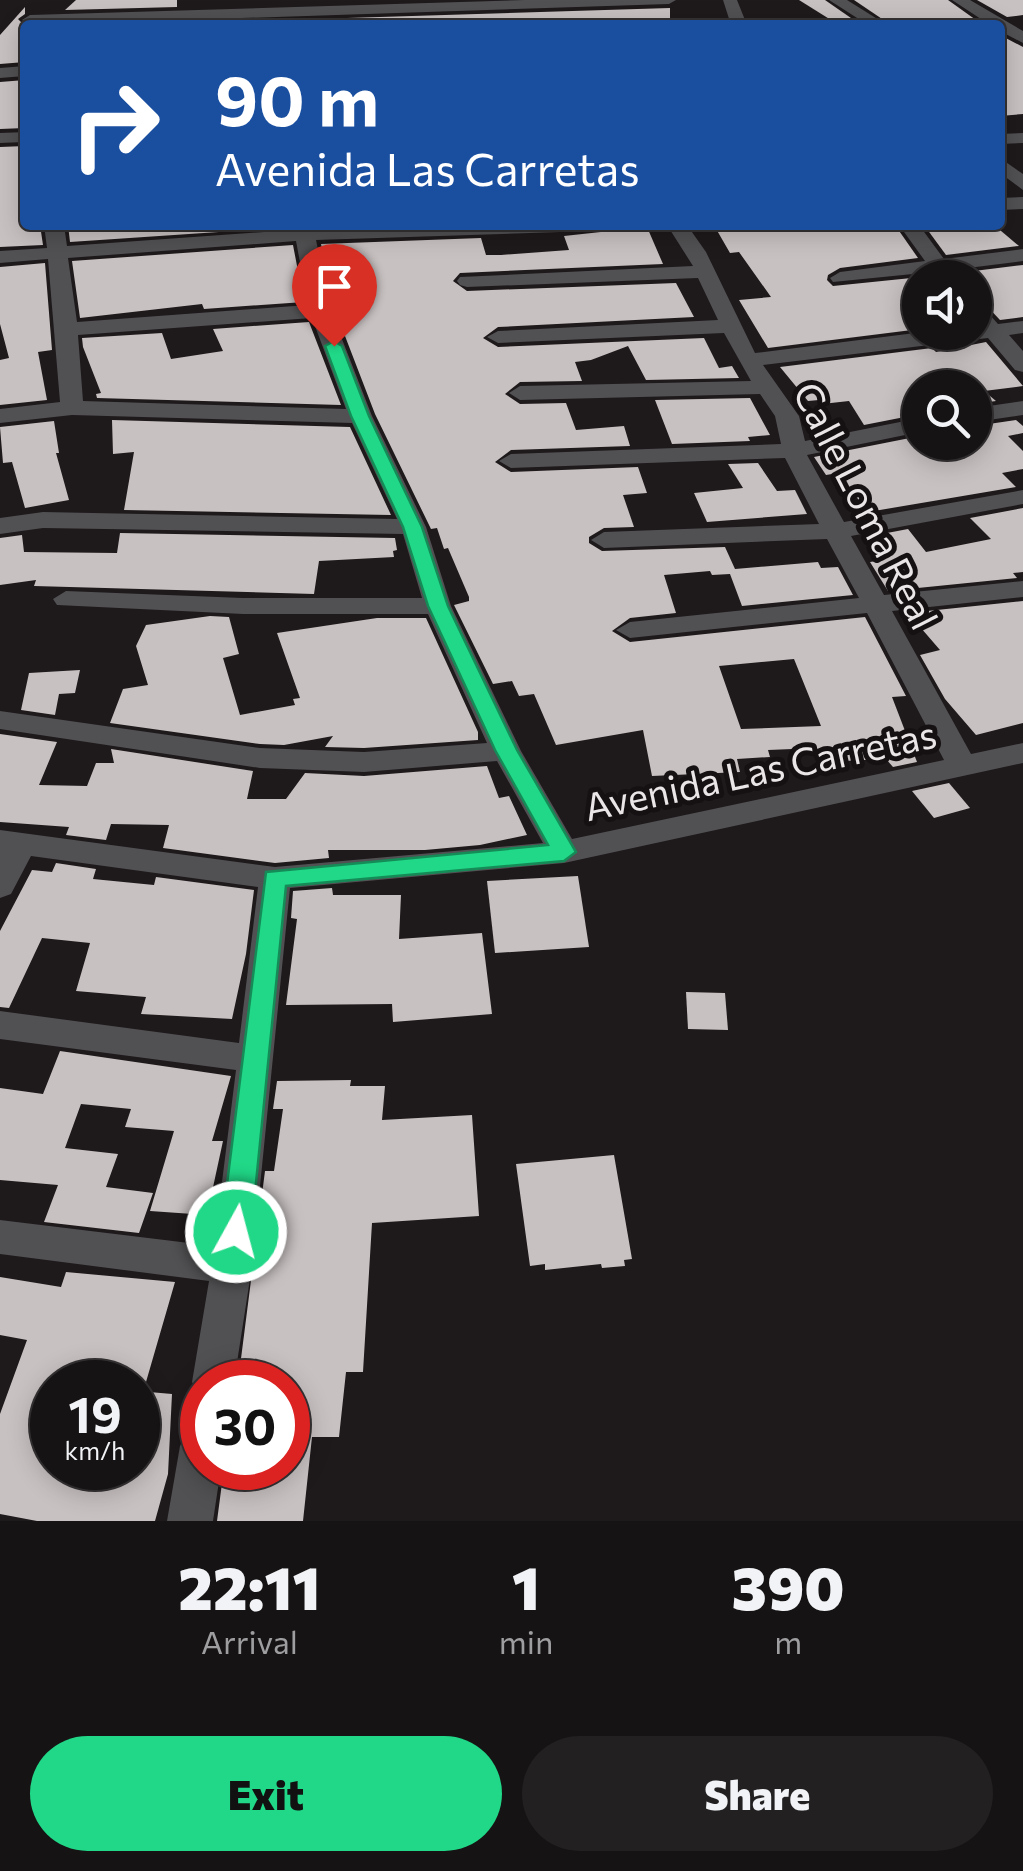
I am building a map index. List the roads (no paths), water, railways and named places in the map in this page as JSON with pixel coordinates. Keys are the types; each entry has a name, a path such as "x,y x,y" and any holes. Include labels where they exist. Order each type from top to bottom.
{"street":[{"path":"88,20 96,0"},
{"path":"210,20 223,0"},
{"path":"30,20 210,20 669,0"},
{"path":"836,0 871,20"},
{"path":"959,0 993,20"},
{"path":"595,4 603,20"},
{"path":"464,8 468,20"},
{"path":"54,230 72,408"},
{"path":"0,257 228,233 305,235 452,230"},
{"name":"Calle Loma Real","path":"681,230 748,360 787,416 794,430 794,451 962,766"},
{"path":"913,230 934,260"},
{"path":"305,235 320,311 360,416 413,527 438,606 506,750 564,852"},
{"path":"992,262 1023,255"},
{"path":"467,281 706,272"},
{"path":"840,278 902,274"},
{"path":"67,329 320,311"},
{"path":"498,336 730,326"},
{"path":"748,360 1023,326"},
{"path":"993,331 1023,365"},
{"path":"520,392 765,387"},
{"path":"0,416 72,408 360,416"},
{"path":"992,413 1023,408"},
{"path":"511,461 794,451 902,428"},
{"path":"604,540 835,531 1023,498"},
{"path":"0,526 43,520 413,527"},
{"path":"630,630 1023,589"},
{"path":"66,598 226,606 438,606"},
{"path":"0,720 260,758 364,762 506,750"},
{"name":"Avenida Las Carretas","path":"10,843 275,878 564,852 1023,754"},
{"path":"0,886 10,843"},
{"path":"217,1360 232,1266 275,878"},
{"path":"0,1025 256,1059"},
{"path":"0,1238 232,1266"},
{"path":"190,1521 195,1490"}]}
